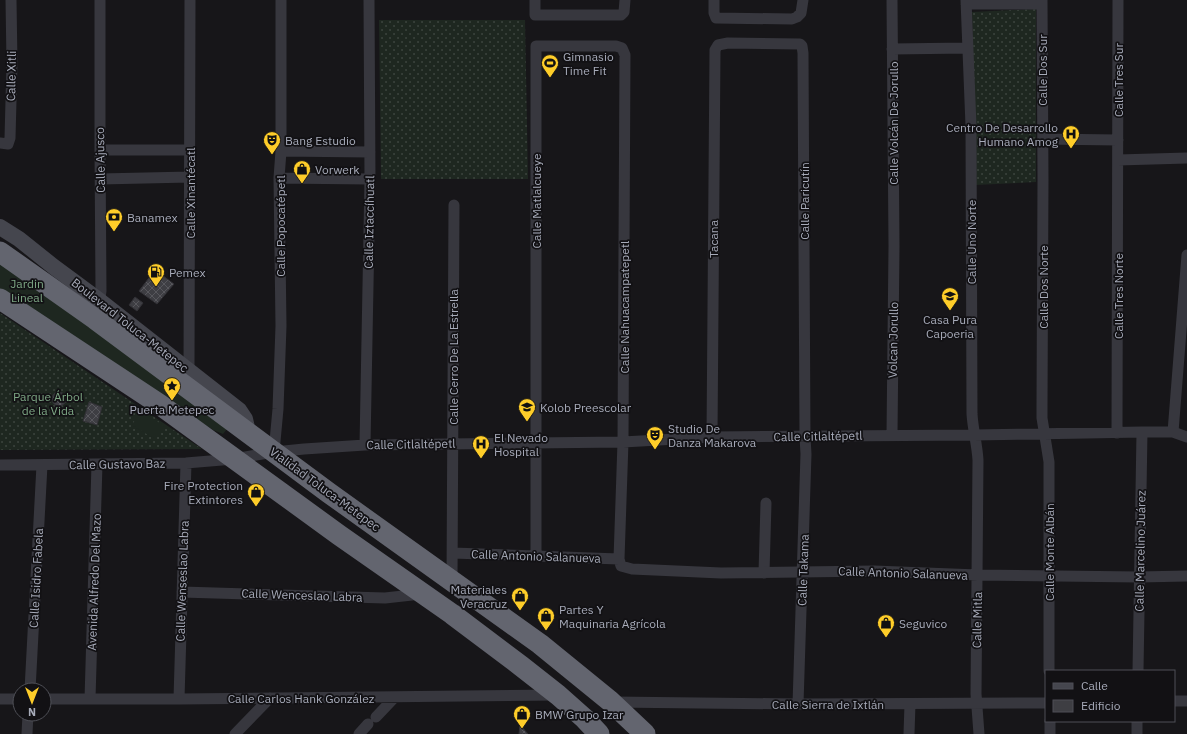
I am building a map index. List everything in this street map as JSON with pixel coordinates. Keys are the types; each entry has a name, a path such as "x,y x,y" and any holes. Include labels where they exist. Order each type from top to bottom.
{"highway":[{"name":"Vialidad Toluca-Metepec","path":"0,252 98,310 183,376 248,432 329,494 540,644 610,702 645,734"},
{"path":"0,299 159,404 422,594 452,614 558,695 584,726 599,734"}],"main road":[{"name":"Boulevard Toluca-Metepec","path":"0,227 19,239 54,267 98,310"}],"street":[{"name":"Calle Xitli","path":"0,143 8,144 10,138 12,63 11,0"},
{"name":"Calle Ajusco","path":"98,310 101,291 100,0"},
{"name":"Calle Xinantécatl","path":"183,376 190,177 190,0"},
{"name":"Calle Popocatépetl","path":"274,452 278,409 281,326 279,178 281,150 281,0"},
{"name":"Calle Iztaccíhuatl","path":"365,445 370,180 369,0"},
{"path":"535,0 535,15 621,15 624,12 625,3"},
{"path":"714,0 714,13 716,18 792,19 801,13 802,5"},
{"name":"Calle Volcán De Jorullo","path":"892,0 894,246"},
{"name":"Calle Tres Sur","path":"1118,0 1118,160"},
{"path":"966,2 1042,2"},
{"name":"Calle Uno Norte","path":"966,2 971,126 972,428 974,435"},
{"name":"Calle Dos Sur","path":"1042,2 1043,139"},
{"name":"Calle Paricutín","path":"722,44 796,43 800,44 803,50 805,437"},
{"name":"Tacana","path":"712,437 714,65 715,50 718,45 722,44"},
{"name":"Calle Matlalcueye","path":"537,442 536,46 616,46 622,48"},
{"name":"Calle Nahuacampatepetl","path":"620,562 623,442 625,55 622,48"},
{"path":"892,49 967,48"},
{"path":"1043,139 1118,140"},
{"name":"Calle Dos Norte","path":"1043,139 1042,406 1045,434"},
{"path":"100,150 190,150"},
{"path":"281,150 370,152"},
{"path":"1118,160 1187,158"},
{"name":"Calle Tres Norte","path":"1117,433 1118,160"},
{"path":"100,178 190,177"},
{"path":"279,178 370,180"},
{"name":"Calle Cerro De La Estrella","path":"452,581 454,205"},
{"name":"Volcan Jorullo","path":"892,435 894,246"},
{"path":"1173,432 1187,255"},
{"name":"Calle Citlaltépetl","path":"234,459 274,452 365,445 623,442 712,437 1142,432 1173,432 1187,437"},
{"name":"Calle Marcelino Juárez","path":"1138,670 1142,432"},
{"name":"Calle Monte Albán","path":"1045,434 1049,462 1050,670"},
{"name":"Calle Mitla","path":"974,435 977,444 978,460 977,704 979,734"},
{"name":"Calle Takama","path":"798,704 806,469 805,437"},
{"path":"536,555 537,442"},
{"name":"Calle Gustavo Baz","path":"0,466 186,463 234,459"},
{"name":"Calle Wenseslao Labra","path":"179,699 186,463"},
{"name":"Avenida Alfredo Del Mazo","path":"90,699 97,464"},
{"name":"Calle Isidro Fabela","path":"30,682 42,465"},
{"path":"764,573 766,503"},
{"name":"Calle Antonio Salanueva","path":"453,553 536,555 620,562 632,569 721,573 874,570 978,575 1139,577 1187,576"},
{"name":"Calle Wenceslao Labra","path":"182,592 385,598 422,594"},
{"name":"Calle Carlos Hank González","path":"52,699 394,698 558,695"},
{"path":"0,699 12,698"},
{"path":"235,734 270,698"},
{"path":"359,734 394,698"},
{"path":"1175,701 1187,701"},
{"name":"Calle Sierra de Ixtlán","path":"610,702 798,704 1045,703"},
{"path":"909,734 910,704"},
{"path":"27,734 28,722"},
{"path":"1050,722 1050,734"},
{"path":"1137,722 1137,734"}],"green space":[{"path":"1036,9 1036,182 975,185 972,12"},
{"path":"379,20 525,20 528,179 381,179"},
{"name":"Jardin Lineal","path":"0,255 227,429 223,434 213,430 0,289"},
{"name":"Parque Árbol de la Vida","path":"0,313 202,449 0,450"},
{"path":"141,410 164,426 153,438 132,425"}],"building":[{"name":"Pemex","path":"155,270 174,284 157,304 139,291"},
{"name":"Pemex","path":"135,297 143,303 137,311 129,305"},
{"path":"59,392 64,394 66,399 64,404 59,406 54,404 52,399 54,394"},
{"path":"89,402 102,407 97,425 83,421"},
{"name":"BMW Grupo Izar","path":"520,725 528,734 519,734"}],"place":[{"name":"Gimnasio Time Fit","path":"550,78"},
{"name":"Centro De Desarrollo Humano Amog","path":"1071,149"},
{"name":"Bang Estudio","path":"272,155"},
{"name":"Vorwerk","path":"302,184"},
{"name":"Banamex","path":"114,232"},
{"name":"Pemex","path":"156,287"},
{"name":"Casa Pura Capoeria","path":"950,311"},
{"name":"Puerta Metepec","path":"172,401"},
{"name":"Kolob Preescolar","path":"527,422"},
{"name":"Studio De Danza Makarova","path":"655,450"},
{"name":"El Nevado Hospital","path":"481,459"},
{"name":"Fire Protection Extintores","path":"256,507"},
{"name":"Materiales Veracruz","path":"520,611"},
{"name":"Partes Y Maquinaria Agrícola","path":"546,631"},
{"name":"Seguvico","path":"886,638"},
{"name":"BMW Grupo Izar","path":"522,729"}]}
